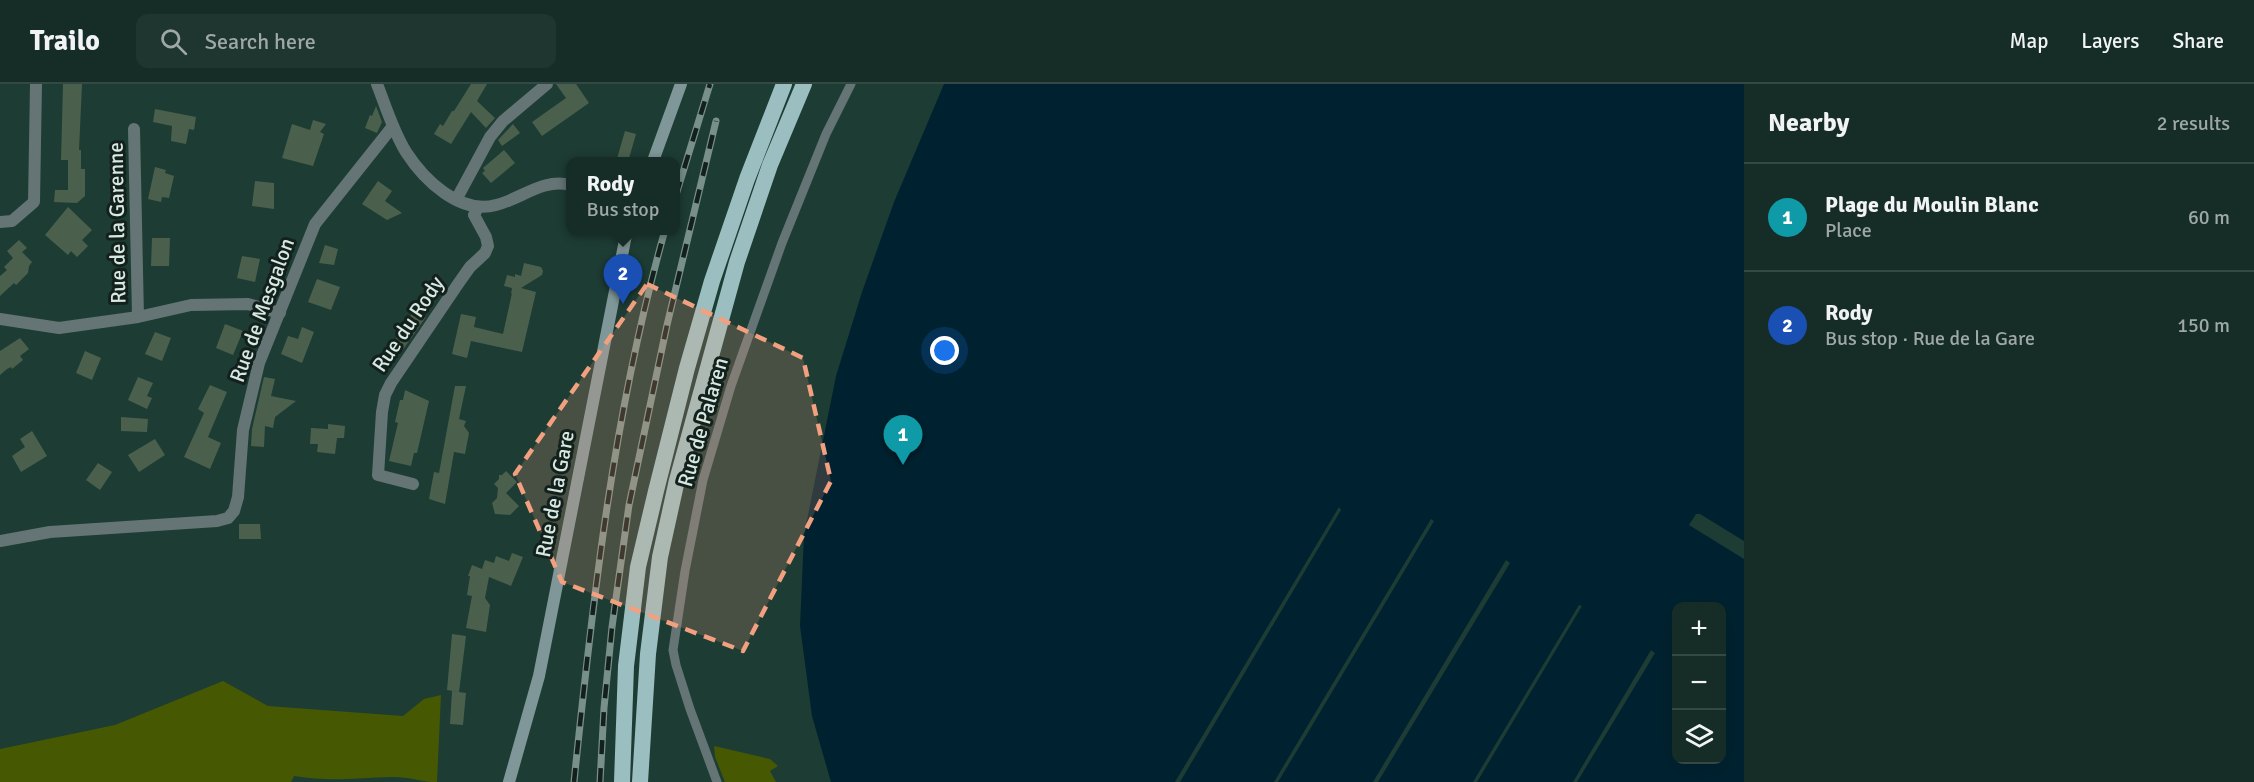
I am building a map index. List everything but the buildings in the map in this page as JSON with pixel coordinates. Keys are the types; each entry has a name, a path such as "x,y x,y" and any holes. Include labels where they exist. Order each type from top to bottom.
{"highway":[{"path":"622,782 626,666 638,567 687,368 712,281 784,84"},
{"path":"640,782 648,654 660,557 677,480 737,262 770,165 804,84"}],"main road":[{"path":"655,157 681,84"},
{"name":"Rue de la Gare","path":"508,782 539,676 626,235"},
{"name":"Rue de la Gare","path":"500,782 513,762"}],"street":[{"path":"0,222 12,221 34,202 36,84"},
{"path":"377,84 393,126 407,152 438,188 456,200 478,207 494,206 541,186 566,183"},
{"path":"456,200 490,137 503,120 547,84"},
{"name":"Rue de Palaren","path":"717,782 690,709 673,650 685,571 703,480 731,386 794,212 826,134 851,84"},
{"name":"Rue de Mesgalon","path":"0,541 50,532 218,521 228,518 234,512 238,497 243,430 259,363 315,224 393,126"},
{"name":"Rue de la Garenne","path":"134,129 138,317"},
{"name":"Rue du Rody","path":"413,484 378,475 385,395 458,284 470,267 485,253 488,246 486,237 474,215 478,207"},
{"name":"Rue de la Garenne","path":"0,320 58,328 138,317 191,306 248,304 280,313"}],"highlighted area":[{"path":"647,284 803,358 831,481 743,651 562,582 515,474"}],"green space":[{"path":"223,681 268,706 403,716 424,699 441,695 437,782 397,777 331,779 294,776 291,782 0,782 0,749 115,725"},
{"path":"714,746 770,759 778,766 770,771 776,782 725,782 715,757"}],"water":[{"path":"944,84 1744,84 1744,782 831,782 812,716 800,626 804,535 836,376 862,292 894,202"}],"pier":[{"path":"1339,507 1341,510 1180,782 1175,782"},
{"path":"1696,514 1700,514 1744,541 1744,559 1689,525"},
{"path":"1431,519 1434,521 1310,729 1278,782 1274,782"},
{"path":"1506,560 1510,563 1378,782 1373,782"},
{"path":"1579,605 1582,606 1477,782 1473,782"},
{"path":"1651,650 1655,653 1577,782 1573,782"}],"railway":[{"path":"680,182 710,84"},
{"path":"600,782 612,627 629,505 667,325 716,121"},
{"path":"574,782 589,643 619,435 647,298 664,235"}],"place":[{"name":"Rody","path":"623,304"},
{"name":"Plage du Moulin Blanc","path":"903,465"}]}
